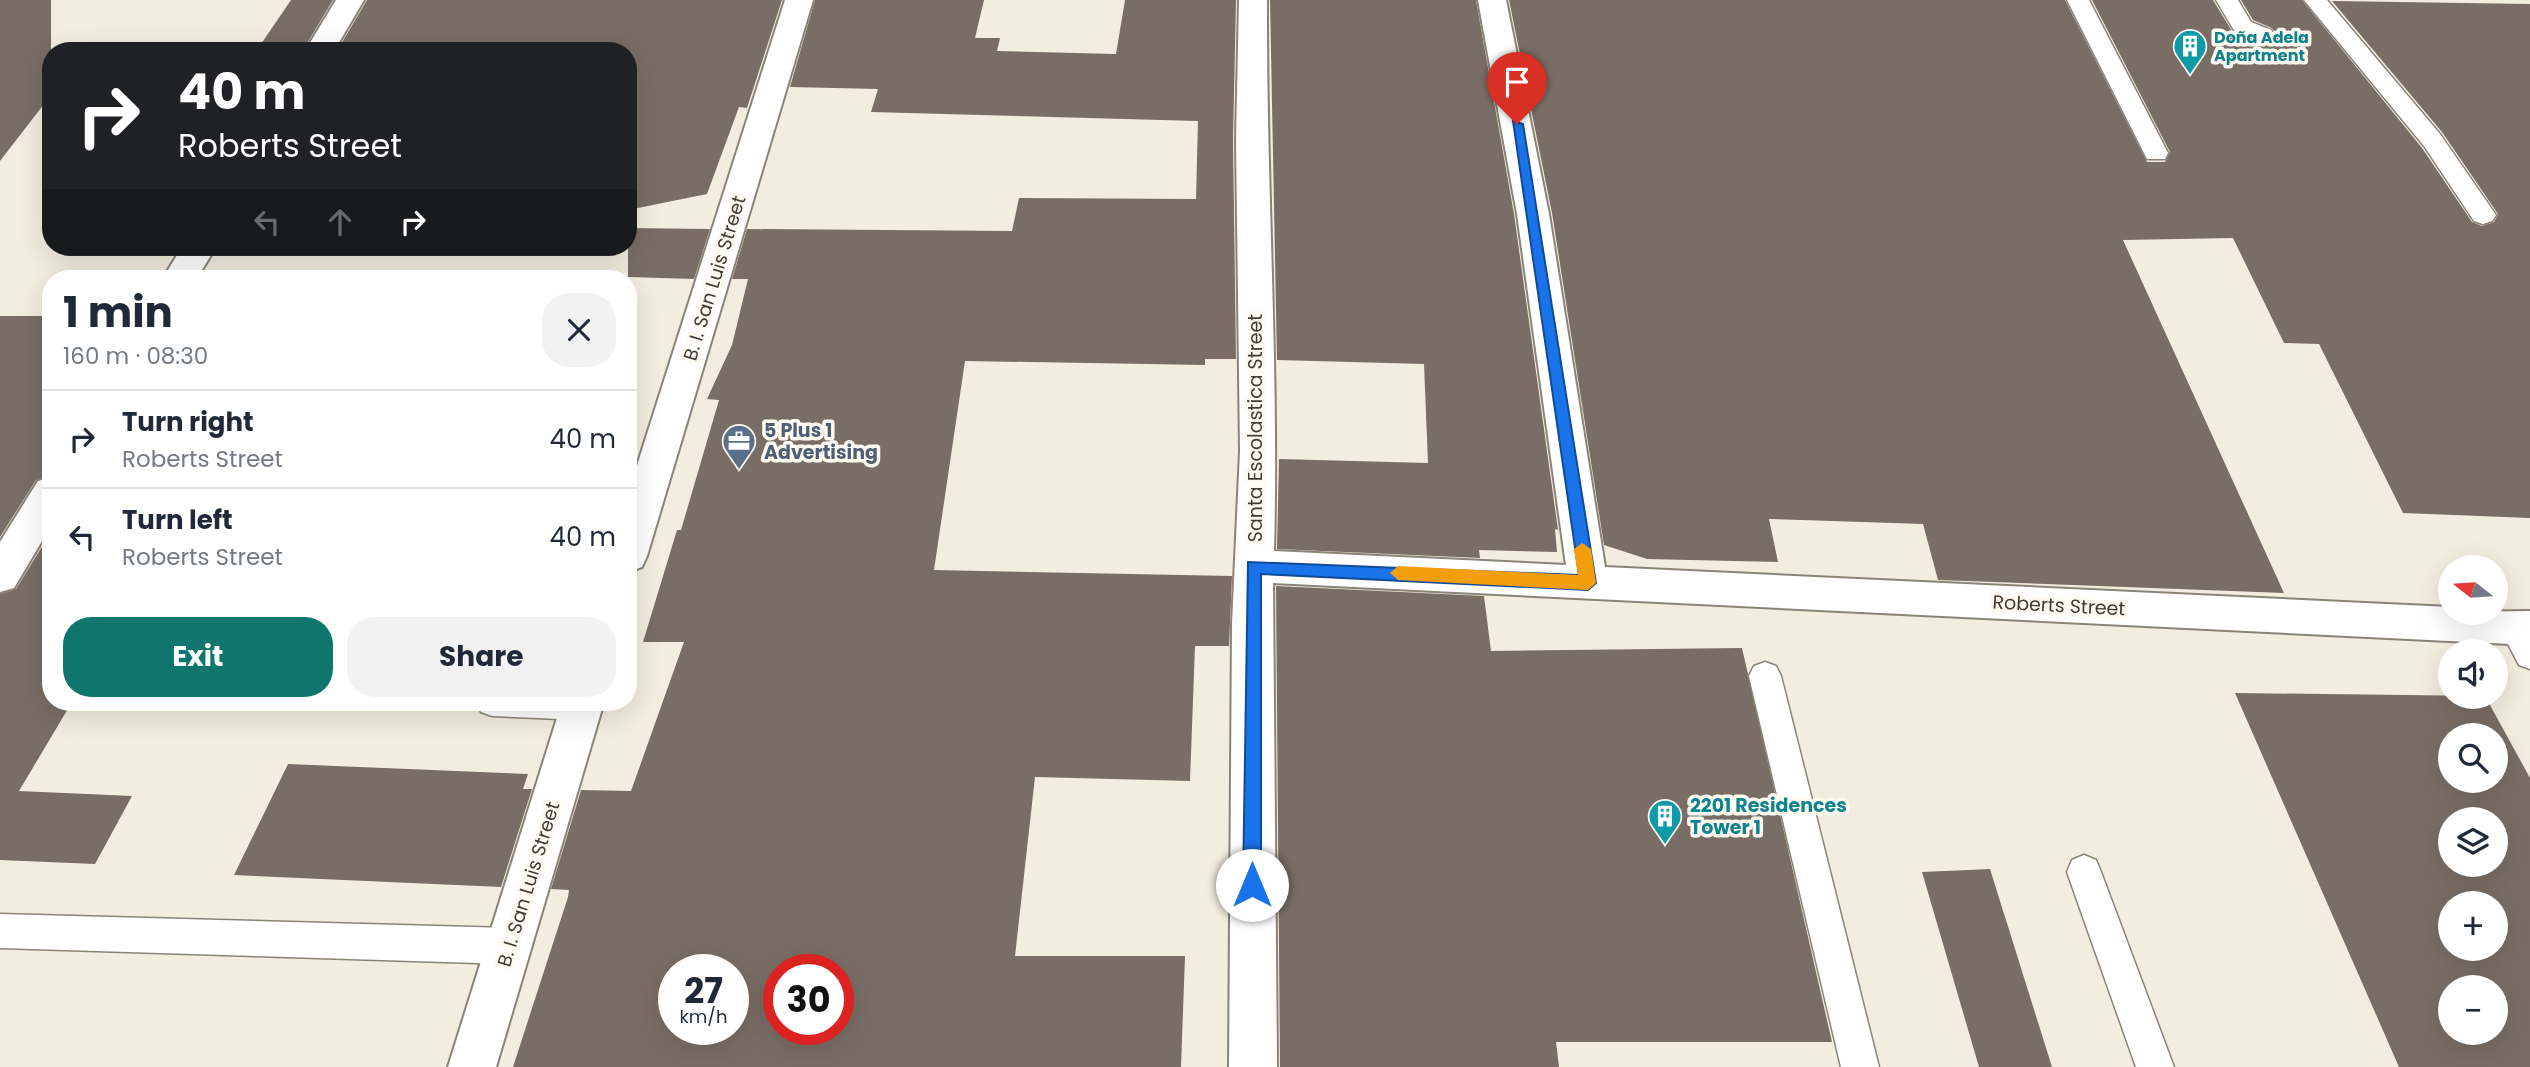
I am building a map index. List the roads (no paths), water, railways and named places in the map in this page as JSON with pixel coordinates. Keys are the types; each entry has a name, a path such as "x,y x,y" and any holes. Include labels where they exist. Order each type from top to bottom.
{"street":[{"path":"324,42 350,0"},
{"name":"B. I. San Luis Street","path":"637,527 799,0"},
{"name":"Santa Escolastica Street","path":"1253,0 1251,139 1258,451 1253,566 1253,1067"},
{"path":"1492,0 1533,214 1588,583"},
{"path":"0,576 42,507"},
{"name":"Roberts Street","path":"1253,566 2525,637"},
{"name":"B. I. San Luis Street","path":"472,1067 581,711"}],"lane":[{"path":"2078,0 2156,153"},
{"path":"2227,0 2243,27 2263,35"},
{"path":"2315,0 2332,35 2432,139 2483,215"},
{"path":"1765,676 1860,1067"},
{"path":"2084,872 2155,1067"},
{"path":"0,931 509,946"}],"place":[{"name":"Doña Adela Apartment","path":"2190,76"},
{"name":"5 Plus 1 Advertising","path":"739,471"},
{"name":"2201 Residences Tower 1","path":"1665,846"}]}
